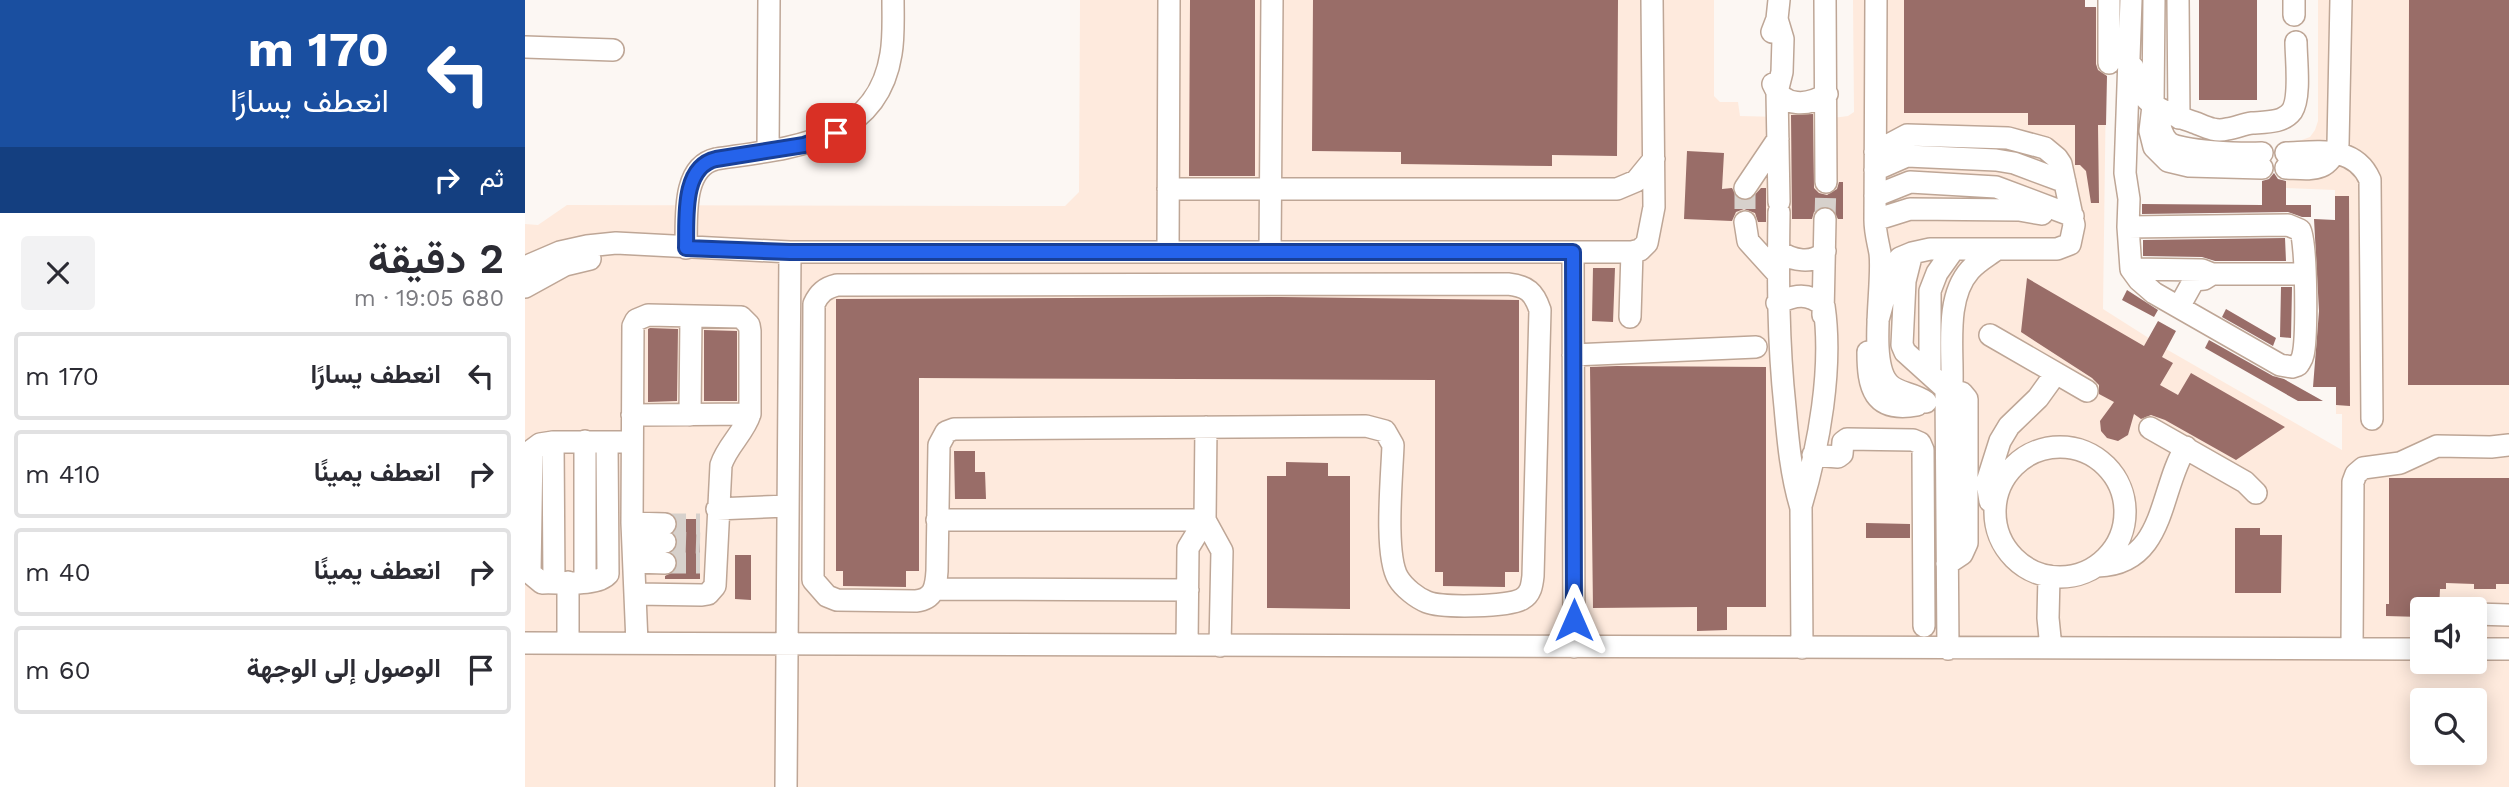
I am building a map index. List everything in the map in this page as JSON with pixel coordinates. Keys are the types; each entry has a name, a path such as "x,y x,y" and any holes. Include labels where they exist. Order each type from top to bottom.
{"lane":[{"path":"768,151 769,0"},
{"path":"686,248 688,206 692,181 698,168 710,161 804,145 836,133 850,124 868,106 882,85 888,69 893,0"},
{"path":"1168,251 1169,0"},
{"path":"1270,251 1272,0"},
{"path":"525,267 559,252 616,243 790,252 1632,252 1640,250 1647,243 1654,207 1652,0"},
{"path":"1825,0 1826,181"},
{"path":"1875,0 1873,120 1875,226 1880,254 1879,357 1883,377 1897,391 1914,393 1952,383 1953,315 1959,289 1969,271 1997,249"},
{"path":"2109,0 2109,63"},
{"path":"2128,227 2294,227 2303,234 2304,352 2298,365 2280,365 2179,307 2146,287 2131,269 2128,227 2129,199 2125,173 2131,0"},
{"path":"2130,41 2136,86 2153,106 2162,134 2172,145 2189,150 2258,158 2199,166 2168,161 2154,147 2150,131 2153,106 2154,0"},
{"path":"2178,0 2187,121"},
{"path":"2286,161 2313,169 2330,161 2335,152 2340,125 2341,0"},
{"path":"1778,10 1783,39 1782,72 1777,92 1778,139 1766,216 1777,303 1787,435 1795,488 1801,508"},
{"path":"2153,106 2187,121 2228,119 2240,124 2280,120 2291,112 2296,99 2296,42"},
{"path":"525,47 613,50"},
{"path":"1777,92 1794,103 1815,102 1827,94"},
{"path":"1873,120 1907,135 1996,138 2045,148 2057,158 2066,181 2074,220 2072,239 2065,247 1921,251 1900,258 1893,266 1878,320"},
{"path":"1875,161 1907,135"},
{"path":"1754,182 1778,139"},
{"path":"2335,152 2357,162 2367,174 2371,185 2372,419"},
{"path":"1875,161 1907,156 1996,160 2014,163 2066,181"},
{"path":"1168,189 1617,188 1636,181 1654,159"},
{"path":"1875,195 1910,182 1996,187 2074,220"},
{"path":"1617,188 1640,200 1651,220"},
{"path":"1875,226 1910,209 1997,209 2074,220"},
{"path":"1766,216 1747,238 1770,261"},
{"path":"1802,648 1801,508 1813,455 1828,360 1824,306 1825,219"},
{"path":"1875,226 1870,254 1870,387 1879,399 1894,405 1915,407 1934,386"},
{"path":"525,287 565,265 686,248"},
{"path":"1948,649 1947,564 1934,386 1945,291 1965,249"},
{"path":"1770,261 1817,258 1825,251"},
{"path":"1921,251 1905,281 1902,345 1934,386"},
{"path":"786,787 790,252"},
{"path":"1573,252 1574,647"},
{"path":"1630,317 1632,252"},
{"path":"2131,269 2202,270 2212,274 2305,274"},
{"path":"2179,307 2193,280 2204,279 2212,274"},
{"path":"1520,285 1536,296 1540,310 1532,586 1528,595 1509,604 1440,605 1427,602 1398,578 1391,554 1392,445 1385,431 1366,426 1206,427 954,429 946,432 939,445 935,589 925,600 837,600 827,596 813,580 814,304 821,292 828,287 1520,285"},
{"path":"1777,303 1801,295 1814,298 1824,306"},
{"path":"636,594 708,594 715,586 709,538 723,457 750,414 749,326 741,317 648,315 636,320 633,326 633,542 637,643"},
{"path":"690,415 691,316"},
{"path":"1990,335 2088,391"},
{"path":"1573,355 1756,348"},
{"path":"1994,512 1999,486 2005,475 2022,458 2056,447 2080,450 2091,455 2110,471 2117,481 2124,504 2123,528 2113,550 2096,566 2073,576 2049,576 2024,567 2005,549 1999,537 1987,482 2000,441 2009,426 2038,398 2056,373"},
{"path":"632,415 750,414"},
{"path":"1206,427 1205,520 1222,551 1220,646"},
{"path":"2150,428 2245,481 2256,493"},
{"path":"1813,455 1838,457 1842,454 1843,442 1847,439 1913,440 1922,447 1924,626"},
{"path":"569,582 553,442 632,442"},
{"path":"568,643 569,582 585,442"},
{"path":"569,582 601,581 608,574 607,442"},
{"path":"2352,649 2353,482 2356,474 2368,466 2407,461 2424,450 2437,446 2491,447 2509,444"},
{"path":"2096,566 2110,566 2121,562 2148,540 2160,521 2173,472 2186,447"},
{"path":"709,538 787,506"},
{"path":"937,520 1205,520"},
{"path":"1187,645 1188,548 1205,520"},
{"path":"633,542 665,543 633,542"},
{"path":"2049,576 2048,618 2051,648"},
{"path":"935,589 1188,590"},
{"path":"2487,614 2509,615"},
{"path":"525,643 2410,649"},
{"path":"2487,649 2509,649"}],"shaded area":[{"path":"1080,0 1714,0 1714,96 1720,102 1738,102 1740,116 1782,117 1782,113 1818,113 1818,120 1848,116 1854,112 1853,0 2085,0 2085,7 2107,8 2103,309 2166,349 2342,450 2342,414 2336,414 2335,190 2286,188 2286,141 2299,141 2310,137 2318,121 2318,0 2509,0 2509,787 525,787 525,224 538,225 567,205 1065,206 1079,192"}],"building":[{"path":"1190,0 1255,0 1255,176 1189,176"},
{"path":"1313,0 1618,0 1617,156 1552,155 1552,166 1401,164 1401,152 1312,151"},
{"path":"1904,0 2085,0 2085,7 2096,7 2096,64 2098,70 2107,76 2106,125 2098,125 2099,203 2091,203 2086,171 2080,165 2075,165 2075,125 2028,125 2028,113 1904,113"},
{"path":"2199,0 2257,0 2257,100 2199,100"},
{"path":"2409,0 2509,0 2509,385 2408,385"},
{"path":"1813,114 1814,188 1827,195 1837,189 1839,182 1843,182 1843,219 1838,219 1832,208 1825,206 1814,212 1812,219 1792,219 1791,115"},
{"path":"1687,151 1724,153 1722,189 1732,188 1738,199 1750,200 1761,188 1766,188 1766,222 1758,222 1755,213 1744,209 1736,212 1732,221 1684,219"},
{"path":"2274,173 2278,179 2286,181 2286,205 2311,205 2311,217 2288,212 2142,214 2142,204 2262,205 2262,181 2269,179"},
{"path":"2335,196 2349,196 2350,406 2336,405 2336,387 2313,387 2319,311 2314,219 2335,220"},
{"path":"2285,238 2286,261 2215,261 2202,257 2143,256 2143,240"},
{"path":"1593,268 1615,268 1613,322 1592,321"},
{"path":"2027,278 2144,346 2158,321 2176,331 2162,357 2173,363 2160,385 2178,395 2191,373 2285,427 2236,460 2165,420 2151,415 2141,419 2134,414 2128,435 2118,441 2107,438 2101,431 2100,421 2114,402 2099,394 2099,385 2092,378 2021,332"},
{"path":"2281,287 2292,287 2291,338 2280,337"},
{"path":"2127,290 2158,310 2154,317 2122,300"},
{"path":"1281,297 1519,300 1519,572 1505,572 1505,587 1443,586 1443,572 1435,572 1435,380 919,378 919,571 906,571 906,587 843,586 843,571 836,571 836,299"},
{"path":"2226,309 2276,338 2273,346 2222,317"},
{"path":"650,328 678,329 677,401 648,402"},
{"path":"704,330 737,331 737,401 704,401"},
{"path":"2209,340 2323,401 2298,401 2205,348"},
{"path":"1590,367 1766,367 1766,607 1727,607 1727,630 1697,631 1697,607 1593,608"},
{"path":"954,451 975,451 975,472 985,472 986,499 955,499"},
{"path":"1286,462 1328,463 1328,476 1350,476 1350,609 1267,608 1267,476 1286,476"},
{"path":"2389,478 2509,478 2509,584 2496,584 2496,589 2474,589 2474,584 2446,583 2446,589 2440,589 2440,597 2410,597 2410,617 2386,616 2386,604 2389,604"},
{"path":"677,519 700,519 700,579 665,579 665,576 676,570 678,564 673,552 678,543 674,533 678,525"},
{"path":"1866,523 1910,524 1910,538 1866,538"},
{"path":"2235,528 2260,528 2260,535 2282,535 2281,593 2235,593"},
{"path":"735,555 751,555 751,600 735,599"}],"tunnel":[{"path":"1825,219 1826,182"},
{"path":"1745,188 1745,222"},
{"path":"665,524 700,524"},
{"path":"665,542 700,543"},
{"path":"665,563 700,563"}],"route":[{"path":"836,133 804,145 716,159 703,164 694,174 692,181 686,248 790,252 1573,252 1574,620"}]}
